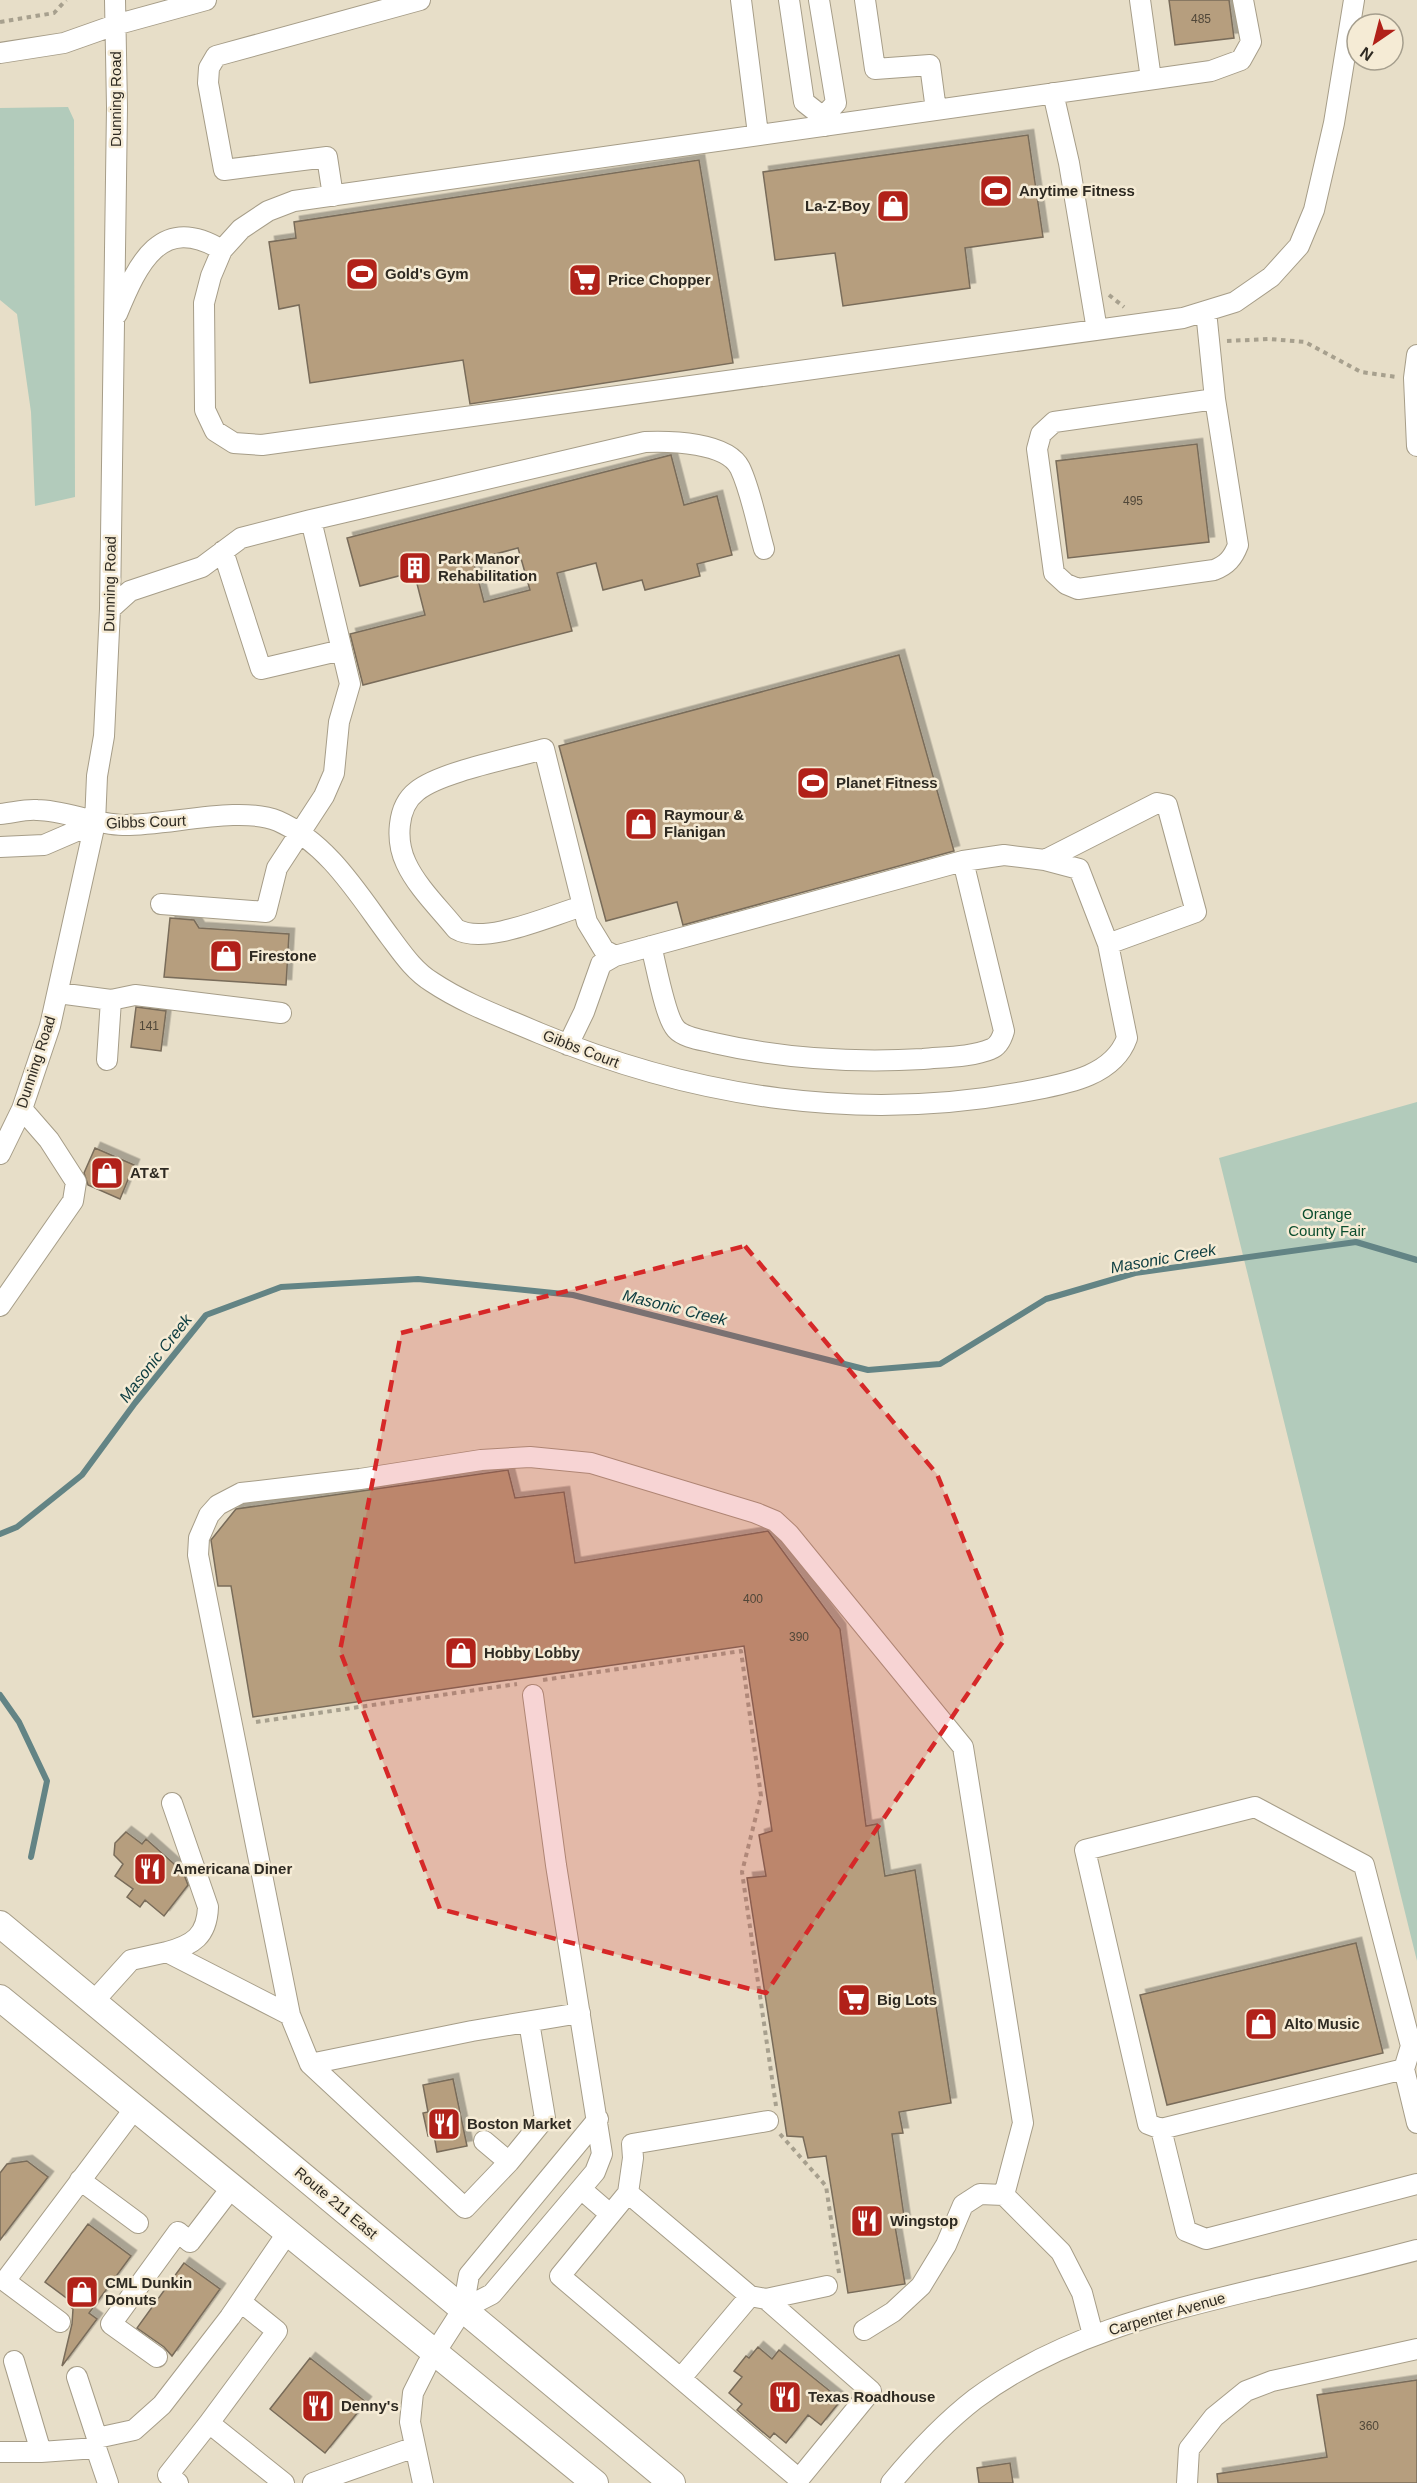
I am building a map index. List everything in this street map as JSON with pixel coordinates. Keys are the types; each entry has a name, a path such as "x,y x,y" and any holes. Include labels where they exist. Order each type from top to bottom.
{"main road":[{"name":"Route 211 East","path":"0,1924 672,2483"},
{"path":"0,1998 436,2351 595,2483"}],"street":[{"name":"Dunning Road","path":"0,1154 22,1109 41,1057 58,993 95,823 97,776 104,736 110,609 117,107 115,0"},
{"path":"0,53 64,43 115,25 206,0"},
{"path":"333,196 327,157 224,170 208,83 209,68 216,56 420,0"},
{"path":"741,0 758,134"},
{"path":"789,0 804,102 824,122"},
{"path":"819,0 836,103 824,122"},
{"path":"865,0 875,69 930,64 936,110"},
{"path":"1140,0 1151,79"},
{"path":"1243,0 1251,42 1241,60 1211,71 936,110 824,122 758,134 294,201 268,211 241,229 222,250 211,276 204,303 205,410 215,430 234,443 262,445 1183,318 1235,302 1271,277 1299,246 1314,210 1331,134 1354,0"},
{"path":"1053,93 1069,163 1097,330"},
{"path":"113,324 129,284 154,250 172,238 190,236 222,250"},
{"path":"1206,311 1215,399 1238,545 1235,554 1226,565 1214,570 1078,590 1066,584 1054,573 1037,449 1041,434 1054,422 1215,399"},
{"path":"1417,356 1414,378 1417,446"},
{"path":"110,609 130,591 202,567 241,538 645,442 669,441 696,445 723,453 740,466 764,549"},
{"path":"160,904 273,912 278,868 324,796 334,773 339,722 350,684 311,520"},
{"path":"223,551 261,669 342,650"},
{"path":"583,906 485,935 466,934 456,929 405,862 400,846 399,827 406,805 416,791 435,780 544,749 587,922 604,950 615,956"},
{"path":"568,1045 601,964 615,956 963,861 1004,855 1045,860 1079,869 1108,944 1196,912 1167,805 1157,803 1045,860"},
{"path":"0,814 38,809 95,823"},
{"name":"Gibbs Court","path":"95,823 151,824 233,816 257,816 277,821 319,846 408,962 428,980 460,1000 635,1070 716,1090 842,1106 909,1106 1000,1096 1078,1080 1115,1059 1127,1038 1108,944"},
{"path":"0,847 44,845 95,823"},
{"path":"651,946 670,1019 677,1030 690,1037 757,1053 809,1060 862,1061 937,1058 992,1049 1000,1042 1004,1031 963,861"},
{"path":"58,993 111,1000 135,995 281,1013"},
{"path":"107,1060 111,1000"},
{"path":"0,1306 73,1201 76,1182 49,1140 22,1109"},
{"path":"529,2022 545,2118 509,2162 465,2208 310,2064 291,2015 198,1555 202,1526 218,1505 241,1493 360,1479 481,1460 530,1457 591,1463 775,1521 789,1534 963,1747 1023,2123 1004,2195"},
{"path":"463,2309 492,2294 581,2190 601,2160 598,2119 556,1865 534,1686"},
{"path":"94,2001 130,1960 189,1946 207,1925 208,1907 172,1803"},
{"path":"1404,2069 1161,2128 1148,2124 1085,1850 1255,1807 1364,1865 1411,2046 1404,2069 1417,2123"},
{"path":"167,1952 291,2015"},
{"path":"310,2064 580,2013"},
{"path":"60,2322 4,2281 135,2108"},
{"path":"423,2483 410,2422 413,2392 463,2309 469,2275 598,2119"},
{"path":"627,2193 871,2391 799,2479 560,2276 627,2193 633,2158 632,2144 775,2119"},
{"path":"1161,2128 1186,2231 1206,2239 1417,2184"},
{"path":"484,2141 509,2162"},
{"path":"80,2180 138,2223"},
{"path":"157,2357 111,2324 178,2232 190,2241 232,2187"},
{"path":"581,2190 610,2214"},
{"path":"864,2330 894,2312 921,2286 946,2244 963,2205 981,2194 1004,2195 1061,2252 1082,2293 1093,2335"},
{"path":"0,2452 41,2452 96,2443 135,2430 162,2404 241,2302 288,2232"},
{"name":"Carpenter Avenue","path":"891,2483 936,2434 976,2399 1038,2360 1093,2335 1161,2312 1417,2250"},
{"path":"681,2378 758,2297 833,2283"},
{"path":"178,2483 168,2475 277,2331 241,2302"},
{"path":"1187,2483 1189,2449 1214,2417 1246,2391 1272,2381 1417,2349"},
{"path":"14,2361 41,2452"},
{"path":"77,2377 108,2483"},
{"path":"209,2423 284,2483"},
{"path":"313,2483 415,2447"}],"path":[{"path":"0,22 54,13 66,0"},
{"path":"1225,342 1270,339 1305,342 1360,372 1398,377"},
{"path":"256,1722 534,1686 741,1651 761,1796 742,1872 775,2119 780,2134 826,2186 833,2283"}],"highlighted area":[{"path":"745,1246 937,1474 1004,1640 766,1993 440,1909 340,1651 401,1333"}],"green space":[{"path":"68,107 74,120 75,497 35,506 31,412 17,314 0,300 0,108"},
{"name":"Orange County Fair","path":"1417,1102 1417,1961 1219,1158"}],"building":[{"path":"1169,0 1229,0 1234,38 1175,45"},
{"path":"1028,135 1043,237 965,248 970,288 843,306 835,253 775,260 763,172"},
{"name":"Price Chopper","path":"699,160 733,363 470,404 463,360 310,383 299,305 279,309 269,242 296,238 294,222"},
{"path":"1197,444 1209,542 1068,558 1056,461"},
{"name":"Park Manor Rehabilitation","path":"671,455 684,505 717,496 732,555 697,564 700,576 645,590 642,580 603,590 596,563 557,573 572,631 363,685 350,634 425,615 414,572 360,586 347,538","holes":["518,548 530,590 484,602 473,560"]},
{"name":"Planet Fitness","path":"899,655 954,851 683,925 677,902 606,921 559,746"},
{"name":"Firestone","path":"170,918 194,920 199,928 289,934 286,985 164,977"},
{"path":"136,1007 166,1011 161,1051 131,1047"},
{"name":"AT&T","path":"95,1148 134,1165 120,1199 88,1185 84,1173"},
{"path":"508,1470 515,1498 564,1492 575,1563 768,1531 840,1629 866,1826 877,1824 885,1876 915,1870 951,2103 899,2112 903,2133 892,2134 905,2223 895,2226 905,2284 848,2293 826,2156 808,2158 803,2137 787,2136 747,1878 766,1876 759,1835 772,1831 744,1646 253,1717 231,1586 218,1586 211,1540 236,1509"},
{"name":"Americana Diner","path":"126,1832 142,1844 146,1839 183,1872 188,1885 164,1916 145,1900 140,1907 127,1897 133,1889 115,1876 123,1864 114,1855 115,1843"},
{"name":"Alto Music","path":"1356,1943 1383,2053 1167,2105 1140,1995"},
{"name":"Boston Market","path":"453,2079 467,2146 437,2152 434,2135 428,2136 423,2113 428,2112 423,2085"},
{"path":"27,2161 48,2177 0,2240 0,2173 7,2164"},
{"name":"CML Dunkin Donuts","path":"88,2224 131,2256 89,2313 97,2319 62,2366 72,2324 73,2309 71,2307 73,2303 45,2282"},
{"path":"184,2263 220,2289 172,2356 164,2347 137,2328"},
{"name":"Texas Roadhouse","path":"758,2347 772,2359 779,2350 841,2400 821,2425 808,2415 786,2443 774,2433 770,2438 737,2410 742,2404 729,2393 742,2377 734,2371 746,2356 749,2358"},
{"name":"Denny's","path":"310,2358 366,2402 325,2453 270,2409"},
{"path":"1417,2380 1417,2483 1218,2483 1217,2474 1327,2457 1317,2395"},
{"path":"1010,2463 1013,2483 979,2483 977,2468"}],"waterway":[{"name":"Masonic Creek","path":"0,1534 17,1527 82,1475 135,1403 206,1315 281,1287 418,1279 573,1295 868,1370 940,1364 1046,1299 1135,1273 1356,1242 1417,1260"},
{"name":"Masonic Creek","path":"0,1695 19,1722 47,1781 31,1857"}],"place":[{"name":"Anytime Fitness","path":"996,191"},
{"name":"La-Z-Boy","path":"893,206"},
{"name":"Gold's Gym","path":"362,274"},
{"name":"Price Chopper","path":"585,280"},
{"name":"Park Manor Rehabilitation","path":"415,568"},
{"name":"Planet Fitness","path":"813,783"},
{"name":"Raymour & Flanigan","path":"641,824"},
{"name":"Firestone","path":"226,956"},
{"name":"AT&T","path":"107,1173"},
{"name":"Hobby Lobby","path":"461,1653"},
{"name":"Americana Diner","path":"150,1869"},
{"name":"Big Lots","path":"854,2000"},
{"name":"Alto Music","path":"1261,2024"},
{"name":"Boston Market","path":"444,2124"},
{"name":"Wingstop","path":"867,2221"},
{"name":"CML Dunkin Donuts","path":"82,2292"},
{"name":"Texas Roadhouse","path":"785,2397"},
{"name":"Denny's","path":"318,2406"}]}
